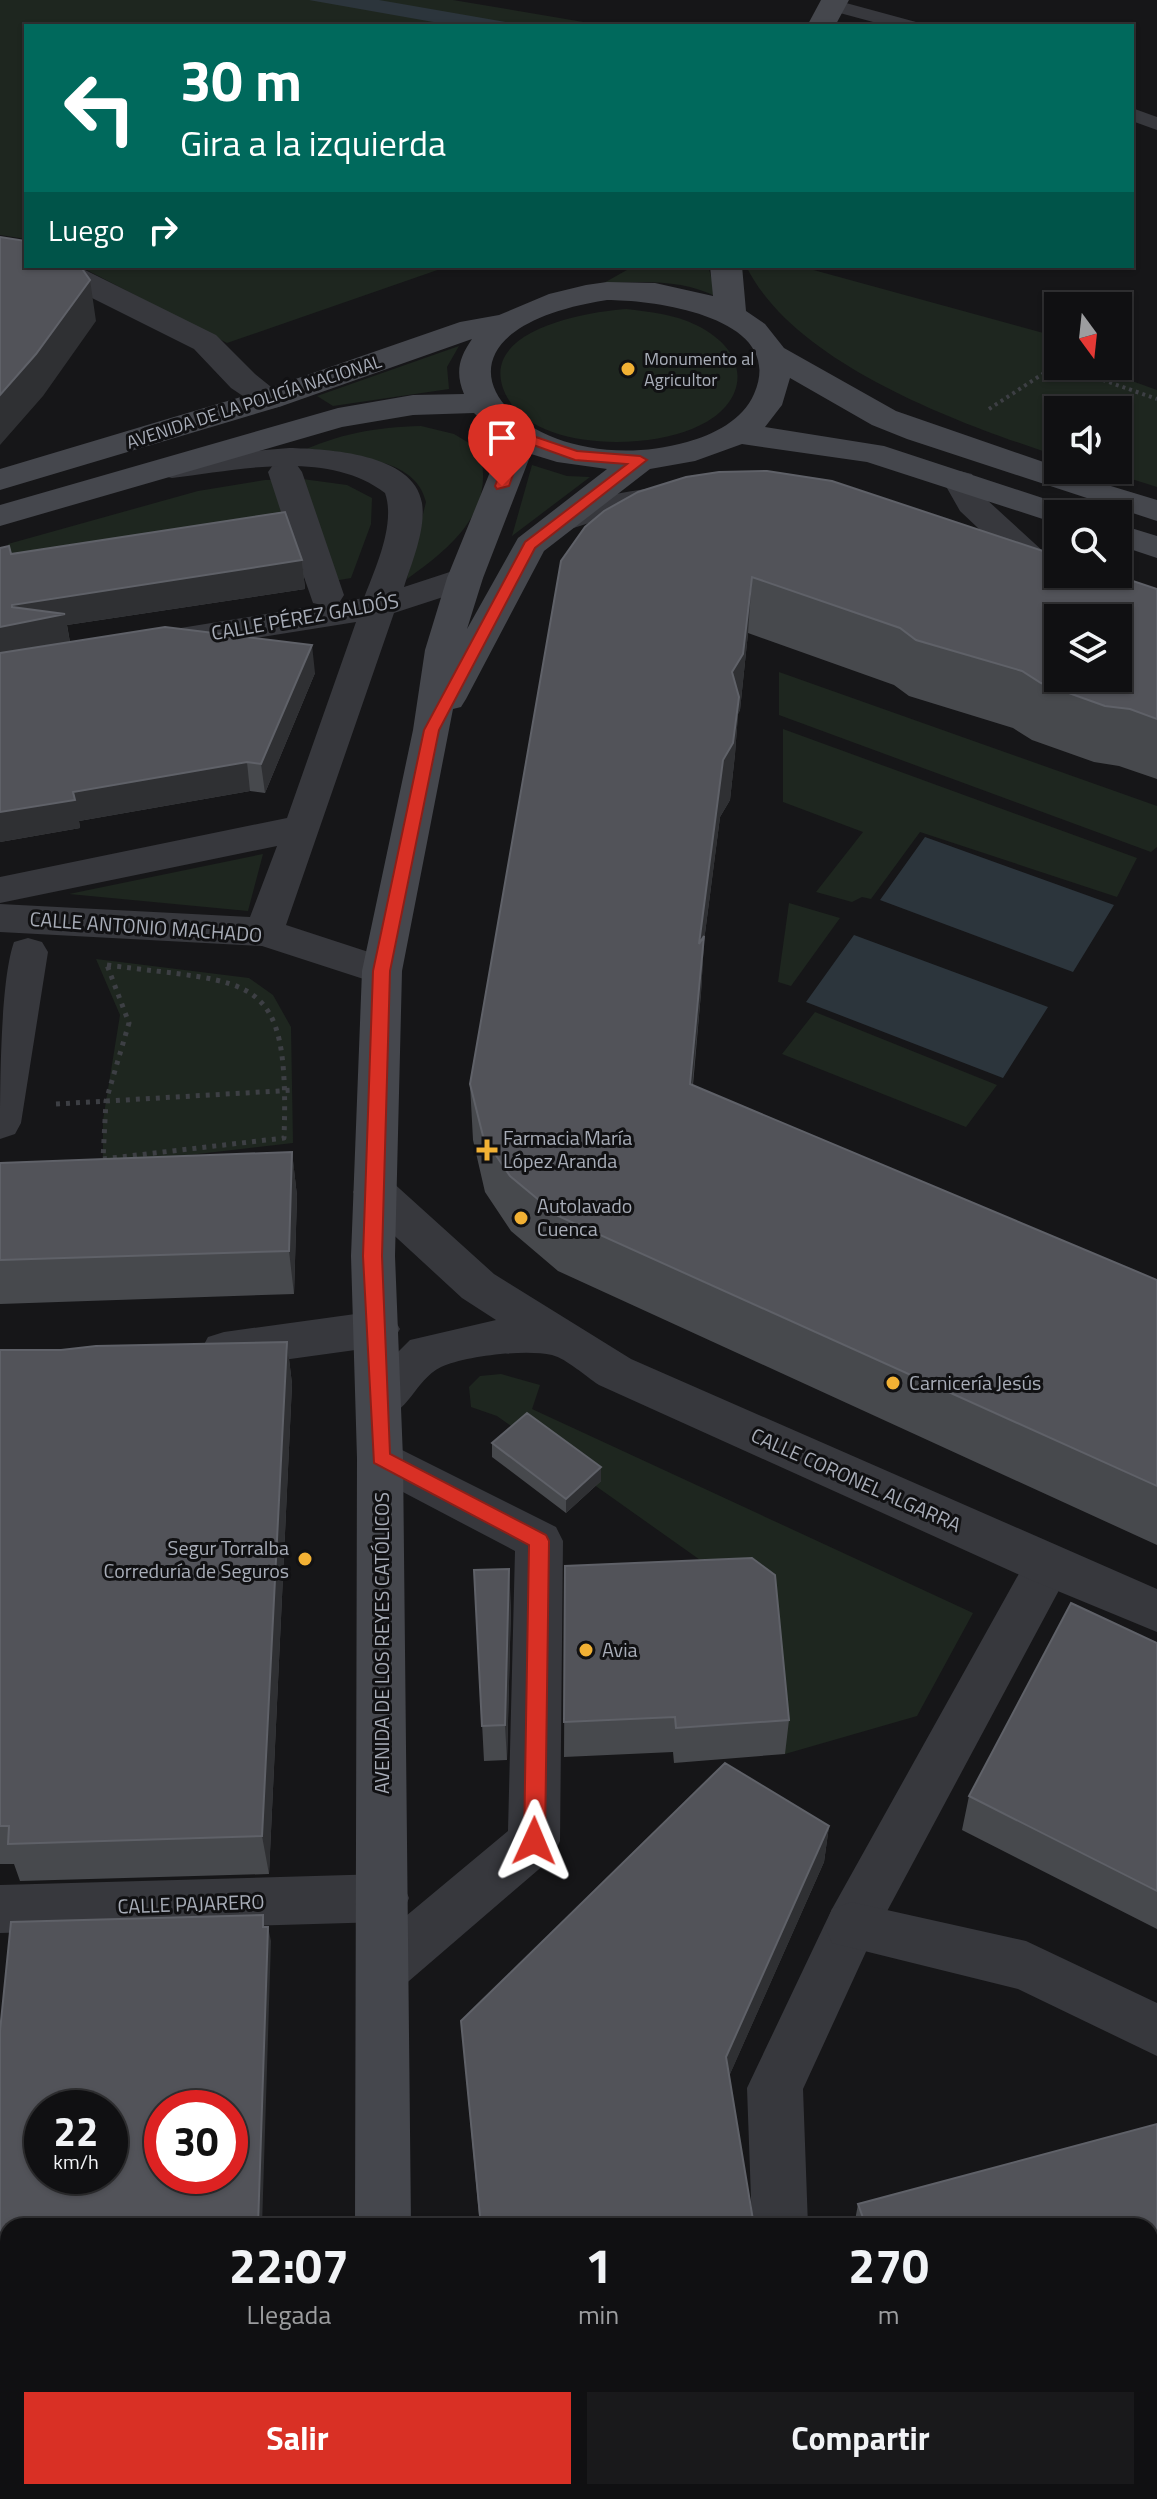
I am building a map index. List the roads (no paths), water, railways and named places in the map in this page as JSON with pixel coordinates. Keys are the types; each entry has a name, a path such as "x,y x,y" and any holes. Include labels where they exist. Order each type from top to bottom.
{"main road":[{"path":"564,298 607,291 652,292 694,300 731,315 752,329 771,354 777,372 770,400 758,417 738,433 694,452 640,460 575,455 521,436 502,424 483,403 475,382 477,361 487,341 507,323 564,298 604,268"},
{"path":"726,268 731,315"},
{"name":"AVENIDA DE LA POLICÍA NACIONAL","path":"0,480 270,399 471,329 507,323"},
{"path":"771,354 884,418 1157,511"},
{"name":"AVENIDA DE LA POLICÍA NACIONAL","path":"0,516 371,410 483,403"},
{"path":"738,433 872,453 1044,509"},
{"name":"AVENIDA DE LOS REYES CATÓLICOS","path":"383,2218 380,1458 373,1256 382,971 432,730 443,650 465,578 521,436"},
{"name":"AVENIDA DE LOS REYES CATÓLICOS","path":"432,730 530,545 640,460"},
{"path":"1132,539 1157,547"}],"street":[{"path":"57,268 205,342 243,381 270,399"},
{"path":"172,468 300,459 358,465 380,473 402,493 405,509 378,607 304,827 264,932"},
{"path":"285,472 326,595"},
{"path":"960,481 972,504 1059,576 964,543"},
{"path":"558,523 620,503 712,489"},
{"path":"196,534 301,519"},
{"name":"CALLE PÉREZ GALDÓS","path":"122,648 378,607 465,578"},
{"name":"CALLE ANTONIO MACHADO","path":"0,890 304,827"},
{"name":"CALLE ANTONIO MACHADO","path":"0,918 264,932 382,971"},
{"path":"0,1123 28,952"},
{"name":"CALLE CORONEL ALGARRA","path":"375,1192 478,1286 615,1372 1048,1566 1157,1611"},
{"path":"178,1357 377,1329"},
{"path":"379,1400 426,1353 502,1336 561,1338"},
{"path":"380,1458 539,1541 534,1841 383,1969"},
{"path":"780,2218 775,2088 851,1926 1048,1566"},
{"name":"CALLE PAJARERO","path":"0,1909 383,1898"},
{"path":"851,1926 1026,1966 1157,2030"}],"lane":[{"path":"829,10 899,24"},
{"path":"1134,115 1157,124"}],"place":[{"name":"Monumento al Agricultor","path":"628,369"},
{"name":"Farmacia María López Aranda","path":"487,1150"},
{"name":"Autolavado Cuenca","path":"521,1218"},
{"name":"Carnicería Jesús","path":"893,1383"},
{"name":"Segur Torralba Correduría de Seguros","path":"305,1559"},
{"name":"Avia","path":"586,1650"}]}
